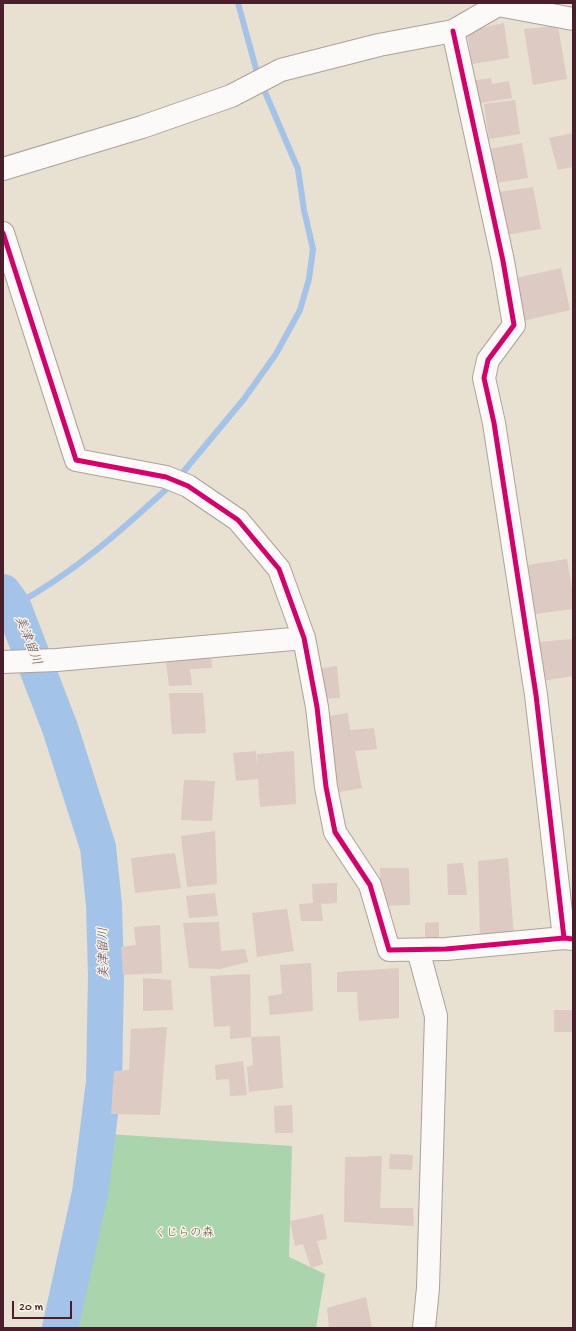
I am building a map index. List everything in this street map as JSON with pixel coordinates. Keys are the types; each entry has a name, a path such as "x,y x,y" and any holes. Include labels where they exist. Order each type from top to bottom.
{"street":[{"path":"453,31 469,14 473,3"},
{"path":"3,169 142,127 231,96 281,70 379,46 453,31 498,5 573,19"},
{"path":"3,232 76,460 174,480 188,486 238,520 279,569 304,638 317,707 326,787 335,832 370,885 389,950 446,949 568,939 536,695 494,423 484,378 488,360 514,325 500,246 453,31"},
{"path":"3,662 57,660 304,638"},
{"path":"418,950 436,1016 428,1288 424,1328"}],"green space":[{"name":"くじらの森","path":"108,1134 292,1146 289,1257 325,1274 316,1328 67,1328"}],"building":[{"path":"504,23 509,58 472,64 467,31"},
{"path":"558,26 567,79 533,85 524,29"},
{"path":"491,78 492,84 509,81 512,98 475,104 471,81"},
{"path":"515,100 520,134 489,139 484,104"},
{"path":"573,133 573,167 558,170 549,138"},
{"path":"522,143 528,178 496,183 489,149"},
{"path":"533,187 541,229 506,235 499,192"},
{"path":"561,268 570,310 523,321 512,279"},
{"path":"567,559 573,593 573,609 535,614 528,565"},
{"path":"573,639 573,676 543,681 538,642"},
{"path":"187,649 211,651 212,668 190,669 192,685 169,686 166,662 188,660"},
{"path":"337,666 340,698 321,699 317,669"},
{"path":"169,693 203,693 206,733 172,734"},
{"path":"348,713 350,730 374,728 377,749 355,751 362,788 334,793 324,717"},
{"path":"256,751 257,768 257,754 294,751 296,804 260,807 258,779 236,781 233,753"},
{"path":"184,780 215,781 212,821 181,820"},
{"path":"215,831 217,884 187,887 181,836"},
{"path":"175,853 181,888 135,893 131,858"},
{"path":"508,858 514,937 480,938 478,861"},
{"path":"463,863 467,895 448,895 447,864"},
{"path":"380,868 409,868 410,905 381,906"},
{"path":"337,883 337,903 321,904 323,921 301,921 299,904 313,903 312,884"},
{"path":"215,893 218,916 189,918 186,896"},
{"path":"287,909 294,951 257,957 252,913"},
{"path":"219,922 221,951 245,949 248,962 220,969 189,968 183,923"},
{"path":"439,922 439,940 425,940 425,923"},
{"path":"160,925 162,973 123,975 121,947 136,945 134,927"},
{"path":"311,963 313,1011 270,1015 268,996 282,994 280,965"},
{"path":"399,968 399,1018 359,1021 357,992 337,992 337,972"},
{"path":"250,974 251,1037 230,1039 230,1026 214,1027 210,976"},
{"path":"143,978 171,980 173,1010 143,1011"},
{"path":"554,1010 573,1010 573,1032 554,1032"},
{"path":"167,1027 160,1115 111,1114 114,1071 129,1070 131,1029"},
{"path":"280,1036 283,1088 249,1092 247,1067 253,1065 251,1037"},
{"path":"243,1061 247,1095 230,1096 229,1079 216,1080 215,1065"},
{"path":"292,1105 293,1133 275,1133 274,1106"},
{"path":"390,1154 413,1155 412,1170 389,1169"},
{"path":"382,1156 380,1208 413,1208 414,1226 344,1222 345,1157"},
{"path":"323,1214 327,1239 317,1241 323,1264 311,1268 303,1244 295,1246 290,1221"},
{"path":"366,1297 372,1328 329,1328 327,1308"}],"waterway":[{"path":"238,3 258,76"},
{"path":"179,477 244,399 276,354 300,310 309,279 313,249 304,210 298,169 262,85"},
{"path":"13,606 56,580 97,550 172,484"},
{"name":"美津留川","path":"3,592 13,606 60,728 98,847 104,905 106,975 104,1082 90,1193 60,1328"}],"cycle path":[{"path":"453,31 503,261 514,325 488,360 484,378 494,423 536,695 564,938"},
{"path":"3,233 76,460 166,477 188,486 238,520 279,569 304,638 317,707 326,787 335,832 370,885 389,950 446,949 564,938 573,939"}]}
